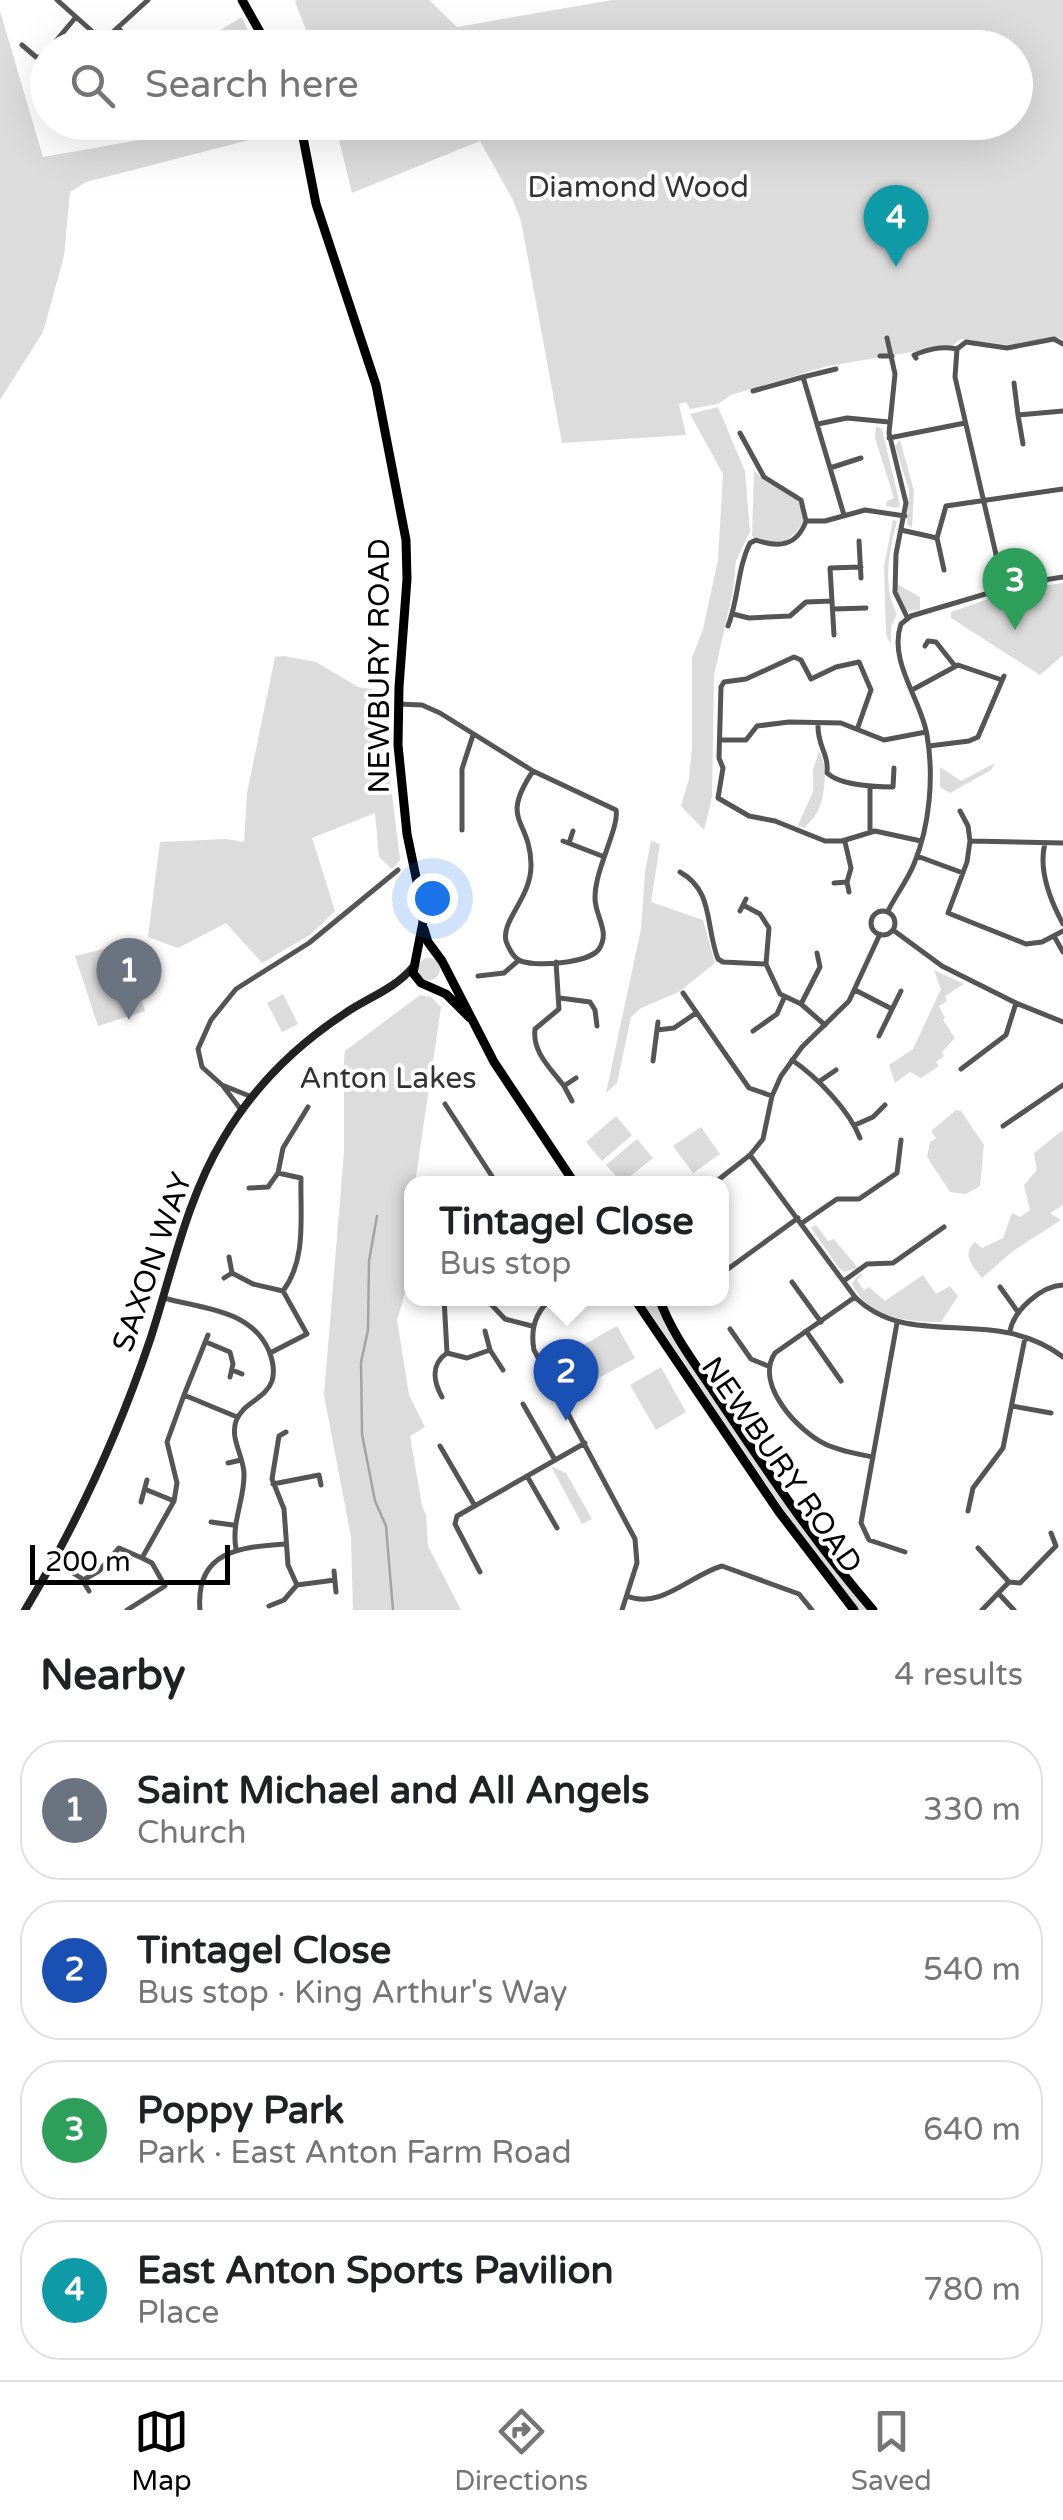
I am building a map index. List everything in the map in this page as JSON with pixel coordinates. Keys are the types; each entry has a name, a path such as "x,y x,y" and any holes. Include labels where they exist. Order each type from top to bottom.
{"main road":[{"path":"242,0 260,30"},
{"name":"NEWBURY ROAD","path":"304,140 316,204 376,386 402,512 408,579 398,704 402,798 421,895 422,922 414,964"},
{"name":"NEWBURY ROAD","path":"422,922 435,955"},
{"path":"470,1018 446,994 426,985 414,964 423,955 435,955 444,968 494,1062 567,1176"},
{"path":"426,985 442,978 444,968"},
{"name":"NEWBURY ROAD","path":"639,1306 787,1523 854,1610"},
{"name":"NEWBURY ROAD","path":"663,1306 675,1332 761,1462 873,1610"}],"street":[{"path":"58,0 91,30"},
{"path":"117,30 148,0"},
{"path":"65,30 76,17"},
{"path":"22,46 30,52"},
{"path":"887,338 895,382 889,438 904,491 905,516 900,530 895,592 907,618"},
{"path":"916,358 914,354 926,350 957,349 966,342 998,348 1032,346 1054,339 1063,344"},
{"path":"957,349 954,373 1004,589"},
{"path":"880,356 892,356"},
{"path":"754,392 836,368"},
{"path":"803,377 844,515"},
{"path":"1014,383 1023,444"},
{"path":"1018,415 1063,411"},
{"path":"818,424 842,418 889,422"},
{"path":"889,438 964,423"},
{"path":"728,626 740,568 750,543 757,540 773,546 788,544 801,533 806,520 801,500 764,478 740,433"},
{"path":"830,468 862,458"},
{"path":"944,570 937,538 946,506 1063,489"},
{"path":"806,520 821,521 871,510 905,516"},
{"path":"900,530 937,538"},
{"path":"859,541 862,578"},
{"path":"834,636 830,568 861,567"},
{"path":"888,911 917,856 929,794 929,746 902,665 898,637 901,624 907,618 1004,589 1063,578"},
{"path":"733,614 749,618 790,616 806,602 866,608"},
{"path":"926,646 928,641 936,642 955,666 1003,678 978,737 969,742 929,746"},
{"path":"858,727 870,693 861,664 836,667 811,679 800,658 794,656 746,679 722,684 719,758 723,768 718,797 749,816 775,821 822,840 844,841 870,832 921,842"},
{"path":"912,690 955,666"},
{"path":"398,704 430,708 533,771 608,804 616,812 595,900 603,926 601,946 588,959 519,960 508,946 506,930 530,883 530,854 515,812 533,771"},
{"path":"720,740 746,740 760,726 790,722 841,722 884,740 926,732"},
{"path":"818,724 817,741 828,760 829,776 870,787 893,788"},
{"path":"462,830 462,769 474,734"},
{"path":"892,797 894,768"},
{"path":"870,787 870,832"},
{"path":"960,811 970,841 948,913 1026,944 1054,936 1063,927 1050,899 1042,864 1045,843"},
{"path":"573,832 566,842 603,856"},
{"path":"844,841 851,868 849,892"},
{"path":"970,841 1063,843"},
{"path":"917,856 963,873"},
{"path":"242,1111 199,1062 202,1036 223,1004 258,974 310,943 398,870"},
{"path":"680,872 696,881 703,892 718,958 766,964"},
{"path":"834,882 847,882"},
{"path":"743,905 760,914 769,928 766,964 773,984 784,998 800,1004 826,1025"},
{"path":"880,934 872,928 872,918 878,911 888,911 895,919 893,930"},
{"path":"723,1176 750,1155 765,1133 772,1096 792,1060 836,1017 855,990 880,934 893,930"},
{"path":"893,930 942,966 1063,1022"},
{"path":"1054,936 1063,952"},
{"path":"800,1004 820,967 817,953"},
{"path":"478,976 508,972 519,960"},
{"path":"556,962 560,998 556,1014 538,1026 534,1035 540,1054 572,1100"},
{"name":"SAXON WAY","path":"26,1610 94,1484 164,1298 200,1186 223,1138 252,1096 302,1045 351,1009 394,985 414,964"},
{"name":"SAXON WAY","path":"394,985 426,985"},
{"path":"855,990 892,1010"},
{"path":"879,1036 901,990"},
{"path":"683,993 749,1088 772,1096"},
{"path":"560,998 590,1002 597,1026"},
{"path":"753,1032 777,1014 784,998"},
{"path":"961,1068 1006,1035 1016,1003"},
{"path":"657,1030 674,1028 696,1013"},
{"path":"653,1061 658,1022"},
{"path":"792,1060 820,1082 855,1125 860,1138"},
{"path":"820,1082 836,1070"},
{"path":"564,1086 576,1078"},
{"path":"222,1085 252,1096"},
{"path":"1003,1126 1063,1085"},
{"path":"445,1104 492,1176"},
{"path":"855,1125 873,1117 885,1105"},
{"path":"249,1188 268,1187 278,1173 283,1148 308,1107"},
{"path":"303,1116 310,1122"},
{"path":"729,1269 837,1199 858,1199 897,1172 901,1140"},
{"path":"750,1155 856,1298 873,1312 897,1323 1010,1332 1026,1336 1063,1357"},
{"path":"278,1173 305,1178 300,1242 292,1277 283,1291"},
{"path":"844,1281 867,1264 893,1263 944,1227"},
{"path":"229,1257 232,1273"},
{"path":"232,1273 260,1287 283,1291 308,1334 270,1353"},
{"path":"224,1278 232,1273"},
{"path":"792,1282 820,1322"},
{"path":"1000,1286 1018,1312"},
{"path":"1010,1332 1018,1312 1052,1286 1063,1286"},
{"path":"164,1298 238,1318 259,1334 270,1353 274,1371 268,1388 237,1417 234,1433 243,1486 234,1525 236,1549"},
{"path":"856,1298 775,1353 768,1366 769,1380 805,1431 836,1449 873,1457"},
{"path":"444,1306 447,1353"},
{"path":"493,1306 505,1319 533,1326"},
{"path":"543,1306 533,1326 532,1343 537,1356 635,1539 637,1564 622,1610"},
{"path":"897,1323 862,1532 869,1540 905,1552"},
{"path":"730,1328 750,1358 768,1366"},
{"path":"485,1331 490,1350 503,1370"},
{"path":"806,1332 841,1381"},
{"path":"968,1512 972,1488 1001,1452 1026,1336"},
{"path":"142,1558 174,1502 178,1482 166,1442 207,1338 230,1352 231,1374 242,1374"},
{"path":"447,1353 466,1358 490,1350"},
{"path":"442,1397 435,1370 437,1361 447,1353"},
{"path":"184,1395 237,1417"},
{"path":"523,1404 555,1460"},
{"path":"1012,1406 1051,1413"},
{"path":"286,1432 275,1434 273,1484 284,1509 288,1565 296,1585"},
{"path":"480,1572 454,1522 458,1516 585,1443"},
{"path":"440,1446 474,1506"},
{"path":"228,1463 241,1460"},
{"path":"273,1484 319,1475 321,1486"},
{"path":"528,1476 556,1528"},
{"path":"142,1502 147,1480"},
{"path":"147,1490 174,1502"},
{"path":"211,1522 234,1525"},
{"path":"982,1610 1009,1582 1023,1581 1060,1545 1050,1533"},
{"path":"200,1610 200,1589 208,1570 220,1558 236,1549 286,1544"},
{"path":"83,1580 100,1571 119,1548 152,1563 165,1586 126,1610"},
{"path":"978,1548 1009,1582"},
{"path":"627,1596 655,1600 716,1567 725,1566 802,1595 812,1610"},
{"path":"334,1571 336,1592"},
{"path":"73,1573 89,1591"},
{"path":"296,1585 335,1580"},
{"path":"270,1606 280,1607 296,1585"},
{"path":"998,1594 1014,1610"}],"green space":[{"name":"Diamond Wood","path":"429,0 457,27 612,0 1063,0 1063,339 1008,345 961,339 953,345 828,366 731,395 718,404 690,409 686,402 679,404 686,435 562,443 521,221 480,141 352,193 339,140 1033,140 1033,30 306,30 295,2"},
{"path":"0,11 30,113 30,140 38,140 43,157 139,140 249,140 86,182 70,192 64,256 43,332 0,400"},
{"path":"242,17 248,30 220,30"},
{"path":"718,407 745,471 750,532 736,561 714,675 712,797 704,830 681,806 692,747 692,658 703,629 718,560 723,474 690,414"},
{"path":"876,426 882,429 900,505 897,508 886,506 894,498 875,438"},
{"path":"900,440 914,491 912,528 907,524 909,490 895,446"},
{"path":"754,470 801,505 801,524 780,544 752,536"},
{"path":"893,519 897,522 888,580 897,614 891,627 891,645 886,635 884,567"},
{"path":"1063,583 1063,655 1040,675 951,618 951,612 1014,590"},
{"path":"897,584 920,597 920,610 906,611 898,598"},
{"path":"275,657 316,662 358,687 389,692 387,754 400,860 392,869 379,857 375,813 312,838 335,911 310,935 262,963 226,923 178,948 148,937 160,842 244,842 247,793"},
{"path":"819,751 825,774 823,793 815,816 805,828 798,825 813,792 813,770"},
{"path":"995,763 991,770 950,793 940,787 940,767 961,781"},
{"path":"651,841 660,844 651,902 703,920 715,963 679,992 641,1008 631,1017 617,1083 606,1093 641,929"},
{"path":"124,944 145,1011 98,1026 75,956"},
{"path":"429,958 437,961 437,977 429,980 421,977 418,969 421,961"},
{"path":"934,970 964,984 945,996 947,1001 939,1006 955,1038 936,1062 939,1066 921,1078 910,1072 895,1083 889,1065 913,1049 941,989"},
{"path":"283,994 298,1024 282,1032 267,1003"},
{"name":"Anton Lakes","path":"420,995 431,997 441,1007 416,1176 404,1176 404,1297 397,1320 409,1395 425,1427 410,1436 426,1515 428,1546 461,1610 353,1610 351,1537 324,1395 344,1152 345,1051"},
{"path":"956,1110 961,1111 984,1145 980,1186 966,1194 950,1192 927,1157 930,1142 936,1138 931,1131"},
{"path":"616,1116 632,1135 602,1161 586,1142"},
{"path":"701,1127 720,1154 693,1173 673,1146"},
{"path":"1063,1130 1063,1205 1050,1213 1061,1220 1013,1251 982,1278 970,1260 971,1247 975,1242 982,1248 1003,1238 1012,1213 1020,1217 1030,1210 1024,1185 1037,1170 1034,1153"},
{"path":"637,1139 653,1158 631,1176 616,1176 606,1165"},
{"path":"816,1225 828,1241 834,1239 858,1268 844,1272 839,1268 811,1228"},
{"path":"860,1273 857,1280 864,1290 869,1287 885,1301 923,1275 936,1294 950,1286 958,1296 941,1322 889,1316 858,1295 852,1283"},
{"path":"645,1306 659,1306 665,1323 766,1475 868,1610 859,1610 794,1525"},
{"path":"617,1326 635,1358 586,1385 569,1353"},
{"path":"661,1367 686,1412 656,1430 630,1385"},
{"path":"551,1466 566,1473 592,1519 582,1524"}],"waterway":[{"path":"377,1216 369,1261 368,1330 361,1362 362,1434 375,1501 386,1526 393,1610"}],"place":[{"name":"East Anton Sports Pavilion","path":"896,267"},
{"name":"Poppy Park","path":"1015,630"},
{"name":"Saint Michael and All Angels","path":"129,1020"},
{"name":"Tintagel Close","path":"566,1421"}]}
